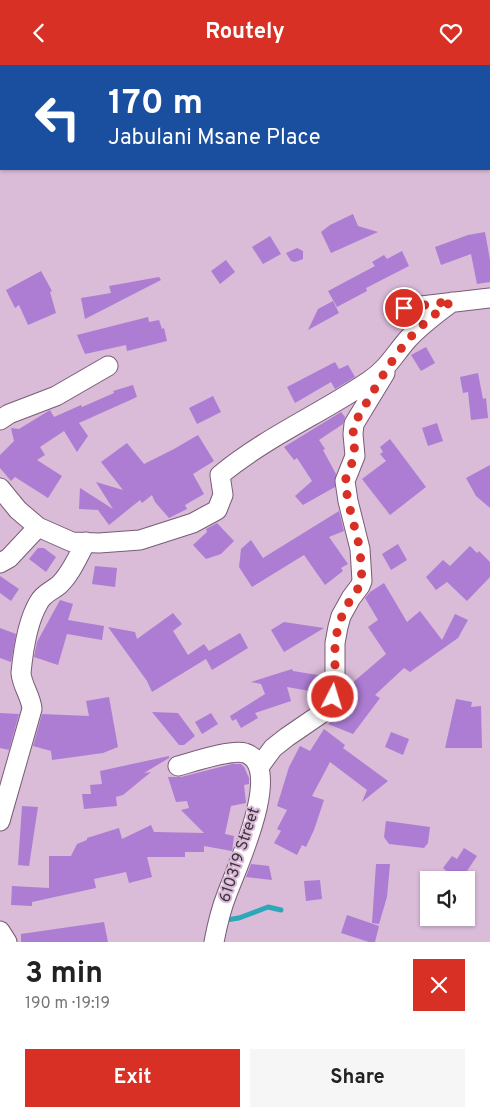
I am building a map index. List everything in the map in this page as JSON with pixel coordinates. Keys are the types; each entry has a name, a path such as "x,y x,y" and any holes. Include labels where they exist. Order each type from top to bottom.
{"street":[{"path":"404,308 490,298"},
{"path":"259,767 273,748 325,711 333,697 335,643 338,627 351,598 362,581 360,549 345,481 355,455 354,424 392,361 417,330 452,301"},
{"path":"0,488 18,511 38,527 72,542 140,540 193,523 217,510 222,495 220,475 241,458 273,437 369,381 392,361"},
{"path":"0,420 8,414 56,396 108,366"},
{"path":"0,563 9,558 38,527"},
{"path":"0,821 32,709 32,701 21,679 29,629 38,603 44,595 59,585 65,578 86,542"},
{"path":"178,767 231,752 240,752 246,753 256,760 259,767"},
{"name":"610319 Street","path":"214,942 226,895 254,822 259,794 259,767"},
{"path":"0,931 7,942"}],"building":[{"path":"353,214 358,226 378,232 331,253 321,232 330,225"},
{"path":"485,232 490,260 490,282 477,284 471,254 441,265 435,247 468,235"},
{"path":"270,236 281,254 263,264 252,247"},
{"path":"297,248 303,251 303,259 295,262 291,261 286,253"},
{"path":"402,251 409,266 366,288 367,291 337,307 328,291 375,266 372,262 384,255 387,259"},
{"path":"226,260 235,272 220,284 211,271"},
{"path":"41,271 52,291 50,292 56,313 28,325 19,305 15,308 6,290"},
{"path":"159,277 161,280 85,319 81,298 111,293 109,286"},
{"path":"333,301 339,313 308,330 318,309"},
{"path":"148,317 149,322 159,320 162,329 164,328 167,341 127,351 126,345 85,354 77,335"},
{"path":"426,347 435,363 421,371 411,355"},
{"path":"335,362 339,369 348,365 355,377 335,389 331,382 295,403 287,387"},
{"path":"478,373 483,399 486,398 488,418 471,420 468,392 463,393 460,377"},
{"path":"133,385 137,397 79,423 88,436 77,452 64,431 40,447 45,455 37,460 62,476 48,498 15,477 11,481 0,468 0,455 14,441 11,428 19,429 50,410 54,417 114,393 113,391"},
{"path":"213,396 221,412 197,424 189,408"},
{"path":"341,412 345,417 343,424 319,440 336,474 335,487 303,505 295,496 312,481 297,458 294,460 284,447"},
{"path":"437,423 443,441 428,446 422,428"},
{"path":"198,435 214,461 193,474 204,494 185,505 187,509 169,518 155,502 152,495 142,503 140,500 109,525 98,510 79,509 80,488 113,509 96,482 123,490 101,462 127,443 144,464"},
{"path":"390,439 426,487 390,515 362,479 386,461 380,454 383,452 380,447"},
{"path":"490,465 490,508 476,496 466,478"},
{"path":"339,511 344,531 329,537 348,564 341,568 343,571 325,585 304,555 252,587 239,567 241,549 251,540 263,558"},
{"path":"217,523 234,541 221,554 206,559 193,545 207,532 206,529"},
{"path":"398,544 407,560 391,570 382,554"},
{"path":"470,546 477,553 479,551 490,562 490,577 467,601 447,582 436,590 426,577 443,560 450,566"},
{"path":"38,548 44,548 56,557 46,572 29,559"},
{"path":"95,566 117,568 115,587 92,584"},
{"path":"0,576 19,589 11,601 0,593"},
{"path":"384,583 407,622 420,611 442,640 455,614 468,620 458,638 410,672 404,668 375,695 380,698 353,734 328,724 335,717 355,687 351,684 386,654 368,627 378,620 365,598 370,592"},
{"path":"60,600 73,604 68,620 104,626 102,640 67,634 58,665 34,657 37,642"},
{"path":"173,613 182,624 173,631 188,655 204,644 209,651 240,633 248,648 212,670 206,659 152,692 147,681 108,627 135,632 137,639"},
{"path":"284,622 324,628 284,652 271,630"},
{"path":"0,628 16,634 11,662 0,658"},
{"path":"292,669 293,671 324,676 321,693 287,687 291,701 255,713 258,718 241,728 236,719 232,721 230,716 265,694 261,684 251,682"},
{"path":"109,697 118,747 103,753 52,760 51,751 33,746 42,714 89,716 86,701"},
{"path":"456,699 472,702 471,707 481,706 482,748 445,748"},
{"path":"152,712 178,713 195,736 184,745 179,745"},
{"path":"0,713 19,714 9,750 0,748"},
{"path":"211,713 218,724 202,734 195,722"},
{"path":"324,729 345,745 343,748 388,781 362,802 367,790 330,762 312,796 324,800 314,830 306,847 302,845 297,855 274,843 281,831 277,829 287,810 277,806 289,767 300,746 310,751"},
{"path":"391,732 409,739 403,755 385,747"},
{"path":"169,756 169,758 144,773 151,772 123,795 116,797 117,806 84,809 82,794 91,794 90,785 102,784 100,771"},
{"path":"232,764 241,764 244,767 249,778 249,784 244,785 246,803 231,806 225,834 234,836 232,851 204,846 204,852 185,852 185,857 147,857 152,877 129,883 126,872 94,879 96,888 32,902 32,906 11,905 12,886 49,888 49,856 71,856 77,844 87,840 87,838 119,828 122,839 151,825 154,832 204,833 181,810 189,808 187,801 176,802 168,777 181,777"},
{"path":"22,806 38,807 29,866 18,865"},
{"path":"386,821 430,827 428,843 424,848 389,844 384,837"},
{"path":"464,848 477,856 467,871 446,871 443,868 452,856 457,859"},
{"path":"251,864 269,866 272,880 246,877"},
{"path":"376,864 390,864 387,897 379,924 372,923"},
{"path":"320,880 322,899 306,901 304,881"},
{"path":"347,915 379,926 375,942 369,942 341,933"},
{"path":"104,922 108,942 21,942 21,934"}],"waterway":[{"path":"226,920 239,918 268,907 281,910"}],"route":[{"path":"333,697 335,643 338,627 351,598 362,581 360,549 345,481 355,455 354,424 392,361 407,341 431,317 452,301 404,308"}]}
